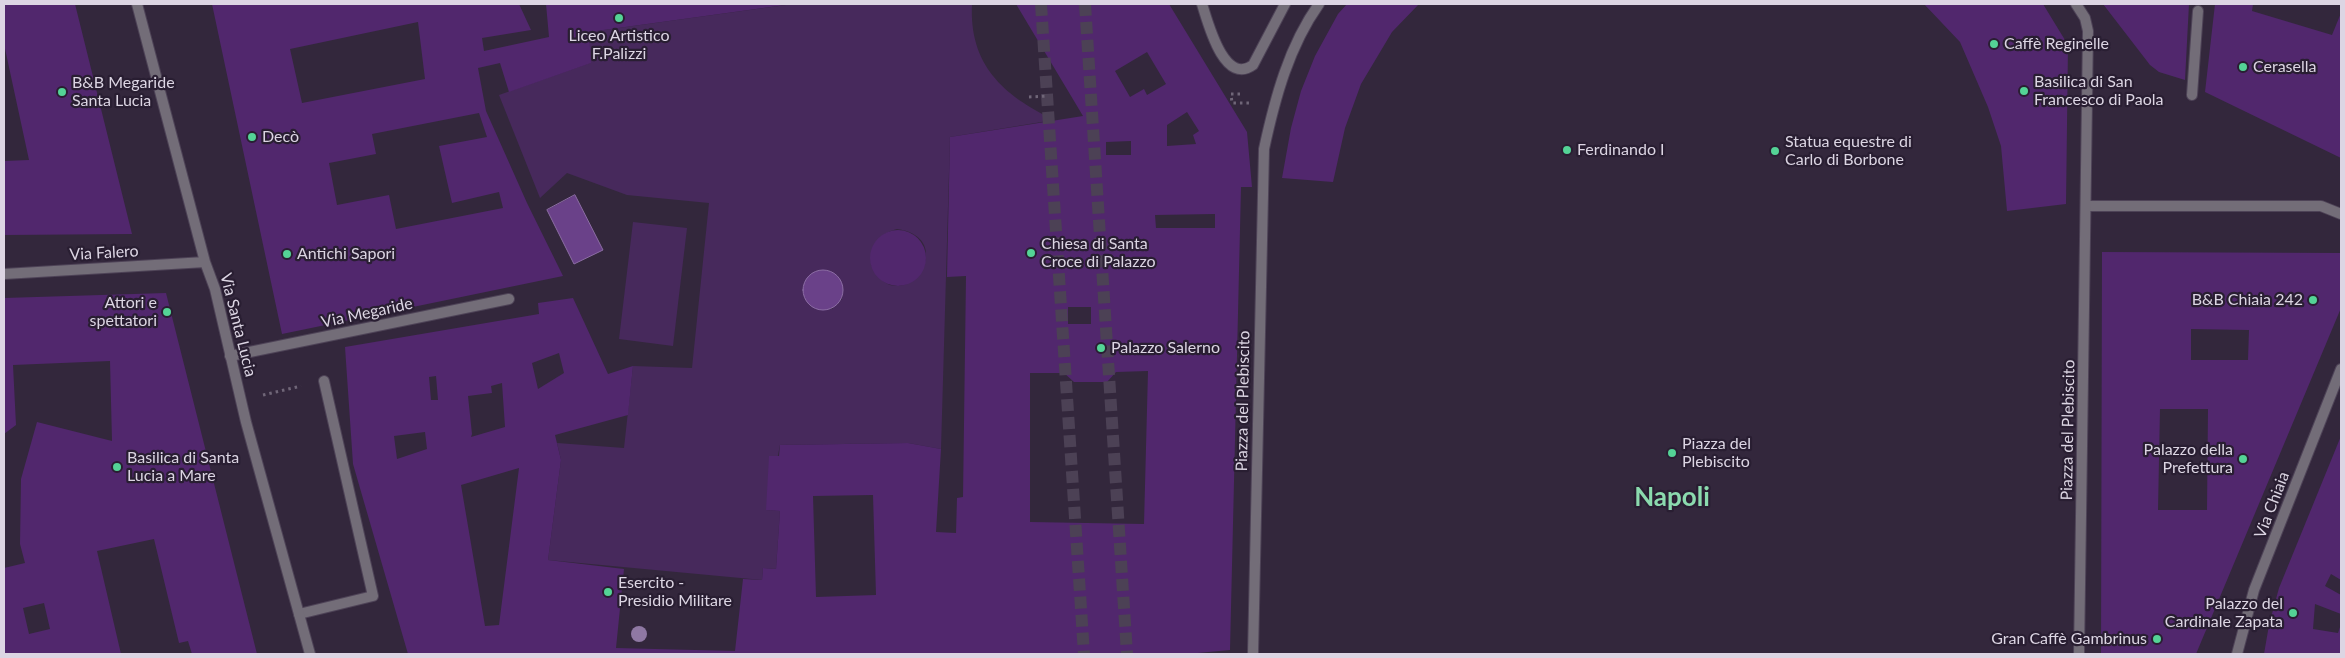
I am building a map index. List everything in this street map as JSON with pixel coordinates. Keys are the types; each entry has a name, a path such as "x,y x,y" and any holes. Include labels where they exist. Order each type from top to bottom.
{"street":[{"name":"Via Santa Lucia","path":"137,4 205,262 215,289 246,422 310,654"},
{"path":"1202,4 1212,34 1225,59 1238,70 1244,70 1253,65 1285,4"},
{"name":"Piazza del Plebiscito","path":"1253,654 1264,148 1278,90 1291,56 1319,4"},
{"name":"Piazza del Plebiscito","path":"2076,4 2085,18 2088,30 2079,654"},
{"path":"2192,95 2199,7"},
{"path":"2086,206 2321,206 2341,214"},
{"name":"Via Falero","path":"4,274 205,262"},
{"name":"Via Megaride","path":"230,356 510,299"},
{"name":"Via Chiaia","path":"2236,654 2254,590 2341,369"},
{"path":"299,614 373,596 324,381"}],"path":[{"path":"1247,94 1231,94 1232,103 1257,103"},
{"path":"1029,97 1047,96"},
{"path":"242,400 324,381"}],"shaded area":[{"path":"793,4 972,4 976,44 983,61 993,76 1019,100 1054,120 950,137 941,449 908,443 780,445 767,510 780,511 776,569 763,568 762,580 548,560 561,460 557,443 624,448 633,366 692,368 709,203 627,195 567,173 540,198 499,95 590,63 589,32","holes":["897,229 916,236 925,247 925,261 919,274 909,283 896,286 883,281 871,264 871,257 874,246 880,237","830,272 839,279 842,299 832,309 818,309"]},
{"path":"575,195 603,250 574,264 547,210"},
{"path":"633,222 687,228 673,346 619,339"},
{"path":"823,270 837,276 843,290 837,304 823,310 809,304 803,290 809,276"}],"building":[{"path":"4,4 75,4 132,234 4,235 4,161 29,160 4,44"},
{"path":"212,4 519,4 531,30 482,38 484,51 549,37 546,4 785,5 589,32 591,63 509,92 500,63 478,68 486,111 527,203 563,276 282,334","holes":["418,22 425,79 302,103 290,49","479,113 487,137 439,146 452,203 499,192 503,208 396,229 389,195 337,205 329,163 376,154 372,134"]},
{"name":"Palazzo Salerno","path":"1016,4 1169,4 1247,132 1252,187 1241,187 1230,650 1187,654 408,654 353,464 345,347 539,314 538,303 573,298 608,374 633,366 628,415 555,435 561,460 548,560 624,569 616,648 735,651 743,579 762,580 763,568 776,569 780,511 766,510 769,456 779,456 780,445 908,443 941,449 936,532 956,533 957,498 963,497 966,276 947,277 950,137 1083,116","holes":["1147,52 1166,84 1147,95 1144,89 1130,97 1115,71","1187,112 1199,131 1193,135 1196,144 1167,146 1167,125","1131,141 1131,155 1106,155 1106,142","1215,214 1215,228 1156,228 1155,215","1068,307 1091,307 1091,324 1068,324","559,353 564,373 538,389 532,363","1148,371 1144,524 1030,522 1030,373 1064,373 1074,382 1107,382 1116,372","436,376 438,400 431,400 429,377","502,383 505,427 471,437 468,396 492,393 491,386","425,432 427,449 397,459 394,436","519,468 499,625 485,626 461,485","873,495 876,595 816,597 813,496"]},
{"path":"1347,4 1419,4 1392,32 1361,84 1345,128 1333,182 1282,178 1291,128 1301,91 1315,56 1338,14"},
{"name":"Basilica di San Francesco di Paola","path":"1924,4 2043,4 2068,45 2066,204 2007,211 2001,146 1988,107 1960,42"},
{"path":"2103,4 2189,4 2185,80 2159,72 2150,65"},
{"path":"2215,4 2253,4 2252,11 2332,35 2341,13 2341,158 2205,92"},
{"path":"898,230 909,232 918,238 924,247 926,258 924,269 918,278 909,284 898,286 887,284 878,278 872,269 870,258 872,247 878,238 887,232"},
{"name":"Palazzo della Prefettura","path":"2102,252 2341,253 2341,308 2196,654 2101,654","holes":["2191,329 2249,330 2248,360 2191,360","2160,409 2208,409 2207,510 2158,510"]},
{"path":"166,293 257,654 192,654 188,641 179,643 154,539 97,551 121,654 4,654 4,568 25,563 20,544 21,479 37,422 112,441 110,361 13,365 16,425 4,434 4,298","holes":["44,603 50,629 29,634 23,608"]},
{"path":"2341,436 2341,580 2331,574 2325,586 2341,595 2341,614 2315,604 2313,629 2338,633 2341,624 2341,654 2264,654 2269,625 2279,588"}],"tunnel":[{"path":"1041,4 1084,654"},
{"path":"1085,4 1127,654"}],"place":[{"name":"Liceo Artistico F.Palizzi","path":"619,18"},
{"name":"Caffè Reginelle","path":"1994,44"},
{"name":"Cerasella","path":"2243,67"},
{"name":"Basilica di San Francesco di Paola","path":"2024,91"},
{"name":"B&B Megaride Santa Lucia","path":"62,92"},
{"name":"Decò","path":"252,137"},
{"name":"Ferdinando I","path":"1567,150"},
{"name":"Statua equestre di Carlo di Borbone","path":"1775,151"},
{"name":"Chiesa di Santa Croce di Palazzo","path":"1031,253"},
{"name":"Antichi Sapori","path":"287,254"},
{"name":"B&B Chiaia 242","path":"2313,300"},
{"name":"Attori e spettatori","path":"167,312"},
{"name":"Palazzo Salerno","path":"1101,348"},
{"name":"Piazza del Plebiscito","path":"1672,453"},
{"name":"Palazzo della Prefettura","path":"2243,459"},
{"name":"Basilica di Santa Lucia a Mare","path":"117,467"},
{"name":"Esercito - Presidio Militare","path":"608,592"},
{"name":"Palazzo del Cardinale Zapata","path":"2293,613"},
{"name":"Gran Caffè Gambrinus","path":"2157,639"}],"district":[{"name":"Napoli","path":"1672,498"}]}
